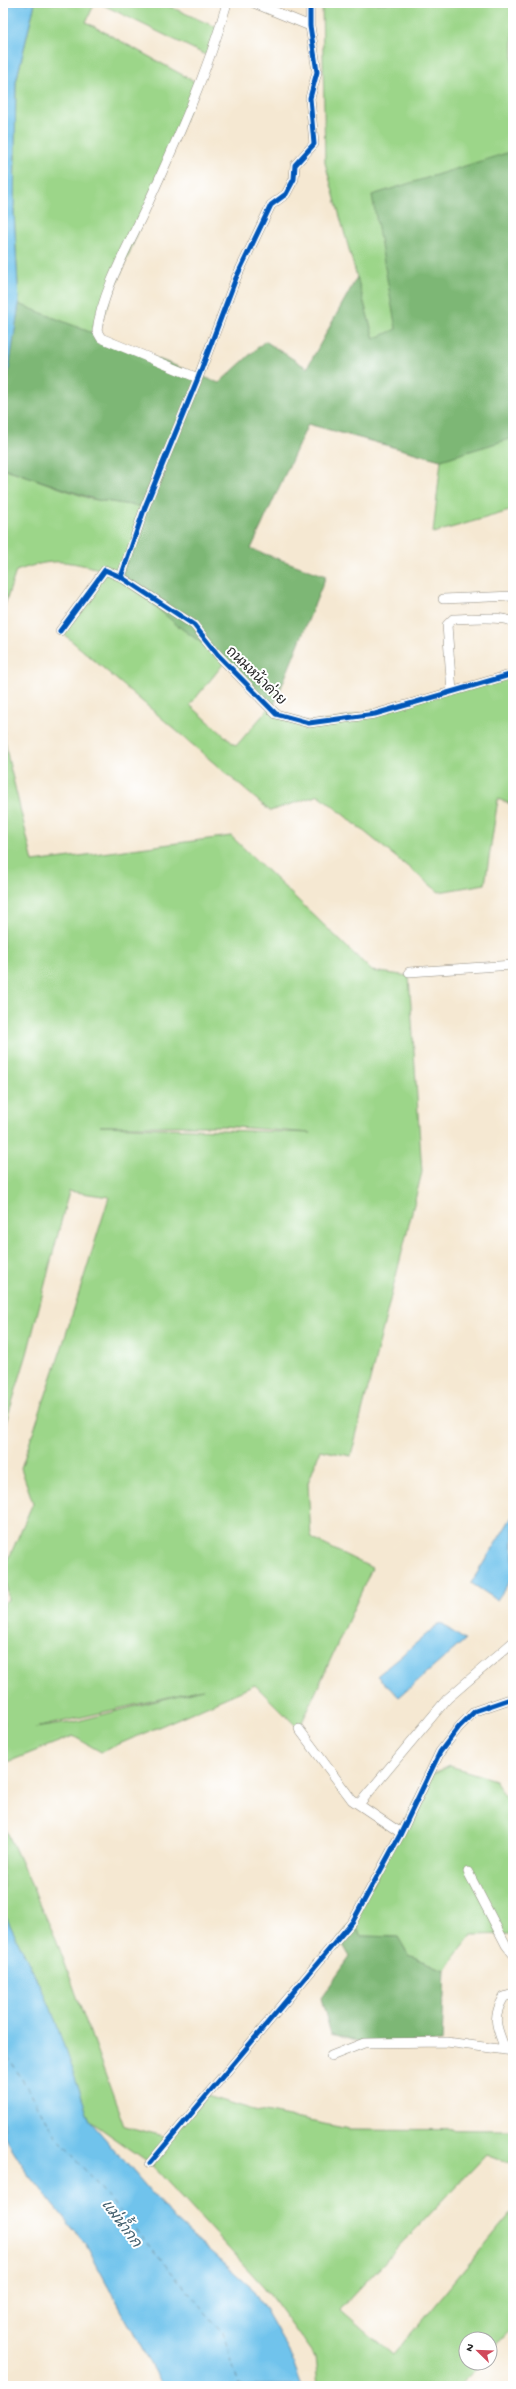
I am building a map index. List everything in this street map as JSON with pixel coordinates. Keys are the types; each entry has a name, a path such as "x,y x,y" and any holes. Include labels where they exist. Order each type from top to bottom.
{"street":[{"path":"198,378 101,338 97,331 115,273 190,107 216,42 227,3"},
{"path":"254,3 310,26"},
{"path":"121,577 145,507 198,378 236,278 271,205 286,194 294,179 295,165 314,144 310,98 317,72 310,26 310,3"},
{"name":"ถนนหน้าค่าย","path":"60,631 104,570 121,577 194,625 218,655 276,714 309,723 375,714 513,674"},
{"path":"443,599 513,596"},
{"path":"452,692 447,624 449,621 453,619 509,619 513,622"},
{"path":"409,972 513,965"},
{"path":"359,1804 447,1699 513,1642"},
{"path":"150,2163 353,1921 401,1833 440,1752 459,1727 476,1711 513,1698"},
{"path":"299,1729 330,1772 359,1804 401,1833"},
{"path":"468,1872 506,1945 513,1954"},
{"path":"509,2050 495,2021 496,2012 504,1997 513,1994"},
{"path":"331,2056 364,2043 447,2042 509,2050"}],"green space":[{"path":"35,3 95,3 86,22 199,84 97,331 91,333 19,304 14,212 16,82"},
{"path":"99,3 162,3 220,29 210,57"},
{"path":"322,3 513,3 513,510 433,533 441,460 308,424 374,339 325,163"},
{"path":"513,151 513,438 441,460 308,424 251,549 326,576 272,710 218,655 178,626 121,577 145,507 97,500 3,468 3,401 19,304 219,383 265,341 307,368 357,277 374,339 396,329 372,195"},
{"path":"3,468 91,499 145,507 218,655 225,662 190,705 236,746 269,708 309,723 338,719 513,674 513,805 498,799 485,884 439,892 319,795 270,811 60,631 104,570 79,564 51,562 16,571 3,611"},
{"path":"3,726 8,758 33,862 231,836 372,971 409,976 422,1172 351,1456 320,1450 308,1483 311,1538 372,1568 299,1729 255,1685 101,1752 73,1736 3,1764 3,1603 8,1600 5,1567 33,1503 21,1468 62,1347 109,1197 69,1191 27,1354 3,1432","holes":["100,1126 223,1126 311,1133","203,1689 74,1722 35,1728"]},
{"path":"450,1766 495,1780 513,1808 513,1934 472,1935 445,1970 409,1956 398,1937 361,1936 353,1921 429,1775"},
{"path":"3,1823 56,1939 124,2126 168,2137 207,2096 254,2110 349,2129 513,2130 513,2164 487,2154 340,2309 393,2355 513,2211 513,2327 498,2343 498,2331 458,2331 458,2371 474,2371 460,2386 318,2386 315,2357 264,2287 150,2163 90,2121 3,1914"},
{"path":"353,1921 361,1936 398,1937 409,1956 445,1970 442,2042 364,2043 331,2034 321,1998 350,1957 339,1938"}],"water":[{"path":"3,3 35,3 16,82 14,212 19,304 3,409"},
{"path":"513,1515 513,1577 497,1600 471,1583"},
{"path":"440,1623 465,1640 399,1697 377,1676"},
{"name":"แม่น้ำกก","path":"3,1911 50,2006 90,2121 175,2220 255,2291 289,2351 302,2386 162,2386 86,2245 27,2172 3,2134"}],"ferry route":[{"path":"3,2048 57,2137 223,2333 239,2386"}],"cycle path":[{"path":"121,577 145,507 198,378 236,278 271,205 286,194 294,179 295,165 314,144 310,98 317,72 310,26 310,3"},
{"path":"60,631 105,570 121,577 194,625 218,655 276,714 309,723 375,714 513,674"},
{"path":"150,2163 353,1921 401,1833 440,1752 459,1727 475,1711 513,1698"}]}
